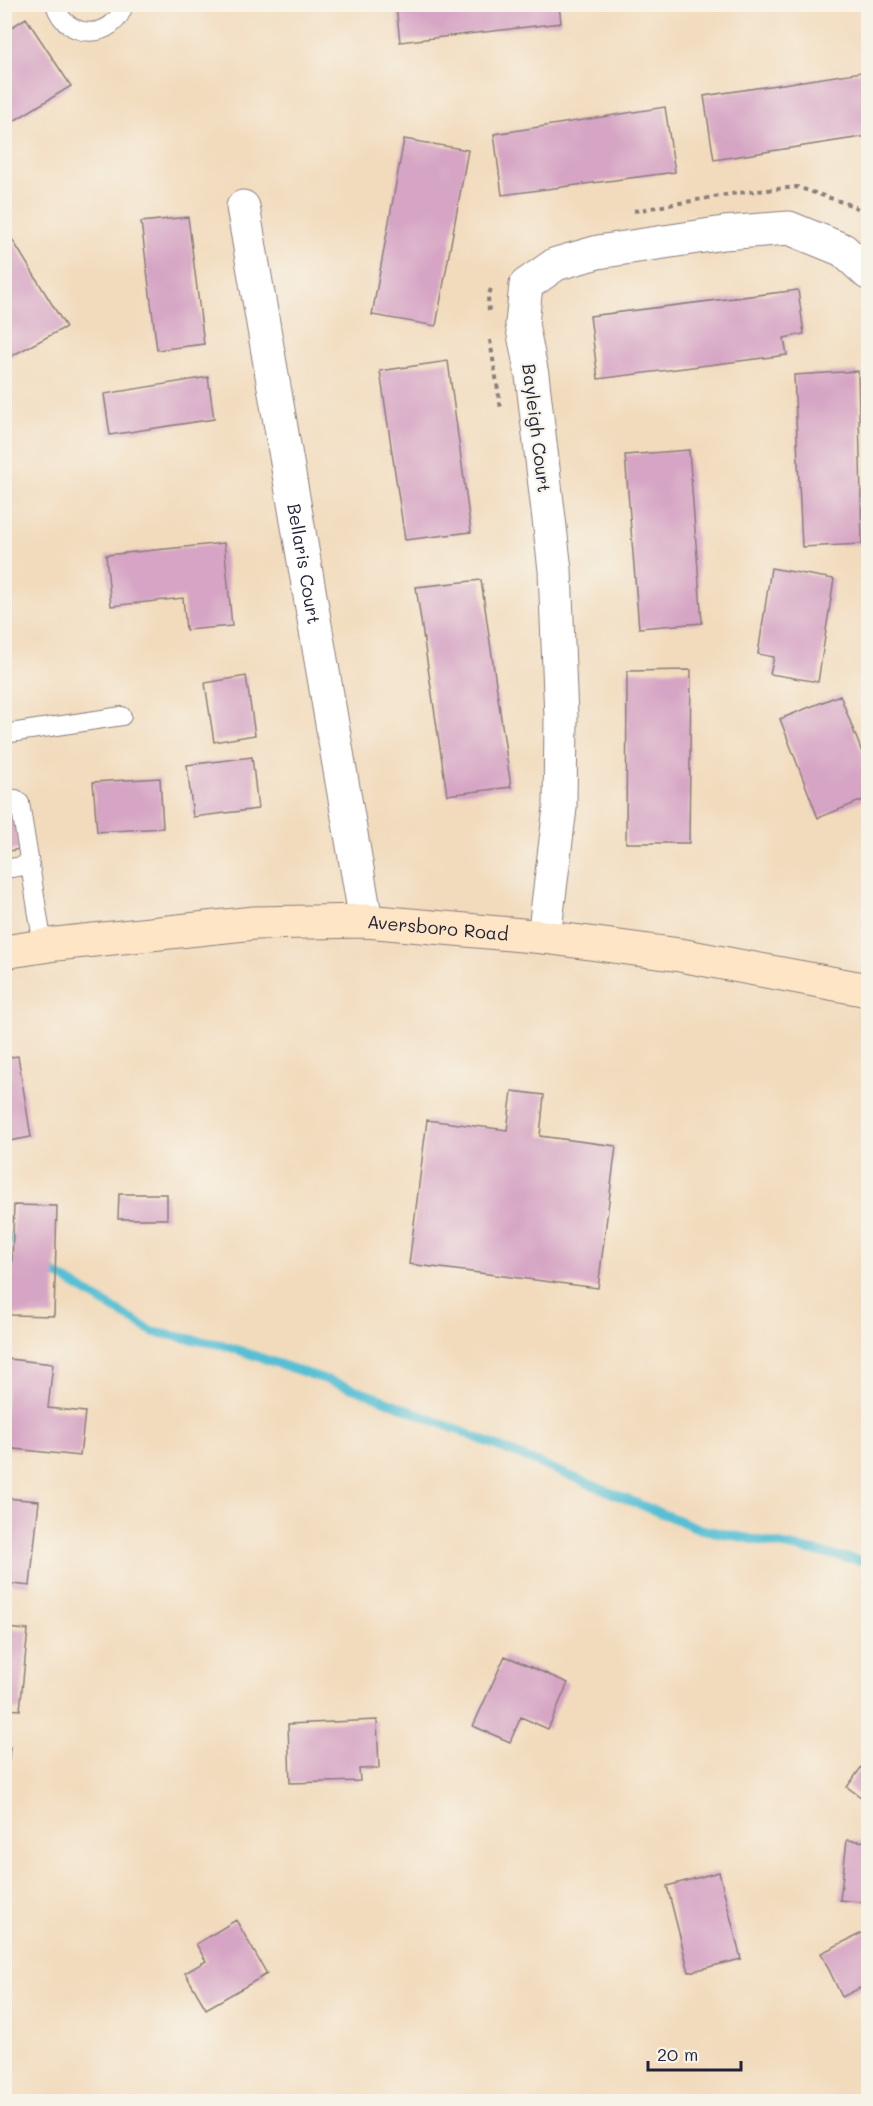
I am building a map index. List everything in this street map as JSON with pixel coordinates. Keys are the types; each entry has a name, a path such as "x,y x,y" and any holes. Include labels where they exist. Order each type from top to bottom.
{"street":[{"name":"Bellaris Court","path":"243,207 366,921"},
{"name":"Bayleigh Court","path":"544,936 560,808 561,717 555,570 532,375 522,324 526,285 556,264 598,252 724,233 789,228 843,250 868,273"},
{"name":"Aversboro Road","path":"4,952 254,923 366,921 544,936 681,956 868,990"}],"lane":[{"path":"56,4 62,19 71,27 81,32 94,33 106,29 115,22 123,12 124,4"},
{"path":"4,734 122,716"},
{"path":"4,800 16,799 20,803 43,946"},
{"path":"4,869 30,865"}],"path":[{"path":"634,211 737,193 796,187 854,206 868,220"},
{"path":"489,317 488,297 496,275"},
{"path":"490,338 502,416"}],"building":[{"path":"396,5 559,5 561,23 400,42"},
{"path":"26,18 71,86 4,127 4,32"},
{"path":"868,71 868,136 714,160 704,96"},
{"path":"665,107 675,172 502,195 494,134"},
{"path":"404,139 468,150 436,326 372,315"},
{"path":"188,217 204,344 157,350 141,222"},
{"path":"4,226 66,327 4,360"},
{"path":"798,290 804,334 784,338 787,355 598,379 590,316"},
{"path":"448,361 471,532 405,540 380,371"},
{"path":"858,371 862,544 802,547 794,375"},
{"path":"208,377 214,419 110,435 104,394"},
{"path":"689,450 702,623 639,628 625,455"},
{"path":"224,543 232,626 186,630 183,598 111,606 106,555"},
{"path":"771,568 834,579 818,682 770,674 774,657 758,654"},
{"path":"481,580 511,787 447,795 416,587"},
{"path":"691,670 689,843 626,843 627,671"},
{"path":"246,676 255,735 214,742 205,683"},
{"path":"840,695 868,768 868,798 818,818 780,719"},
{"path":"252,757 258,809 193,817 187,765"},
{"path":"160,778 163,828 97,832 93,782"},
{"path":"14,819 20,849 4,852 4,821"},
{"path":"18,1056 31,1137 4,1142 4,1058"},
{"path":"512,1091 544,1095 540,1136 616,1146 598,1288 409,1264 427,1120 507,1130"},
{"path":"119,1194 167,1194 167,1219 118,1219"},
{"path":"14,1205 57,1206 54,1316 10,1315"},
{"path":"9,1359 53,1364 48,1408 85,1412 80,1456 5,1448 5,1407"},
{"path":"4,1498 39,1501 30,1586 4,1583"},
{"path":"5,1628 28,1630 20,1710 5,1709"},
{"path":"505,1656 568,1683 548,1729 521,1717 510,1742 473,1726"},
{"path":"377,1720 379,1768 359,1769 360,1781 290,1783 288,1724"},
{"path":"4,1746 10,1747 6,1787 4,1787"},
{"path":"868,1758 868,1802 847,1787"},
{"path":"847,1840 868,1842 868,1903 840,1900"},
{"path":"719,1872 741,1959 689,1972 667,1886"},
{"path":"236,1920 267,1974 206,2009 185,1973 206,1961 196,1944"},
{"path":"868,1930 868,1984 842,1997 821,1953"}],"waterway":[{"path":"4,1234 21,1248"},
{"path":"46,1268 153,1332 223,1345 369,1394 700,1529 868,1562"}]}
